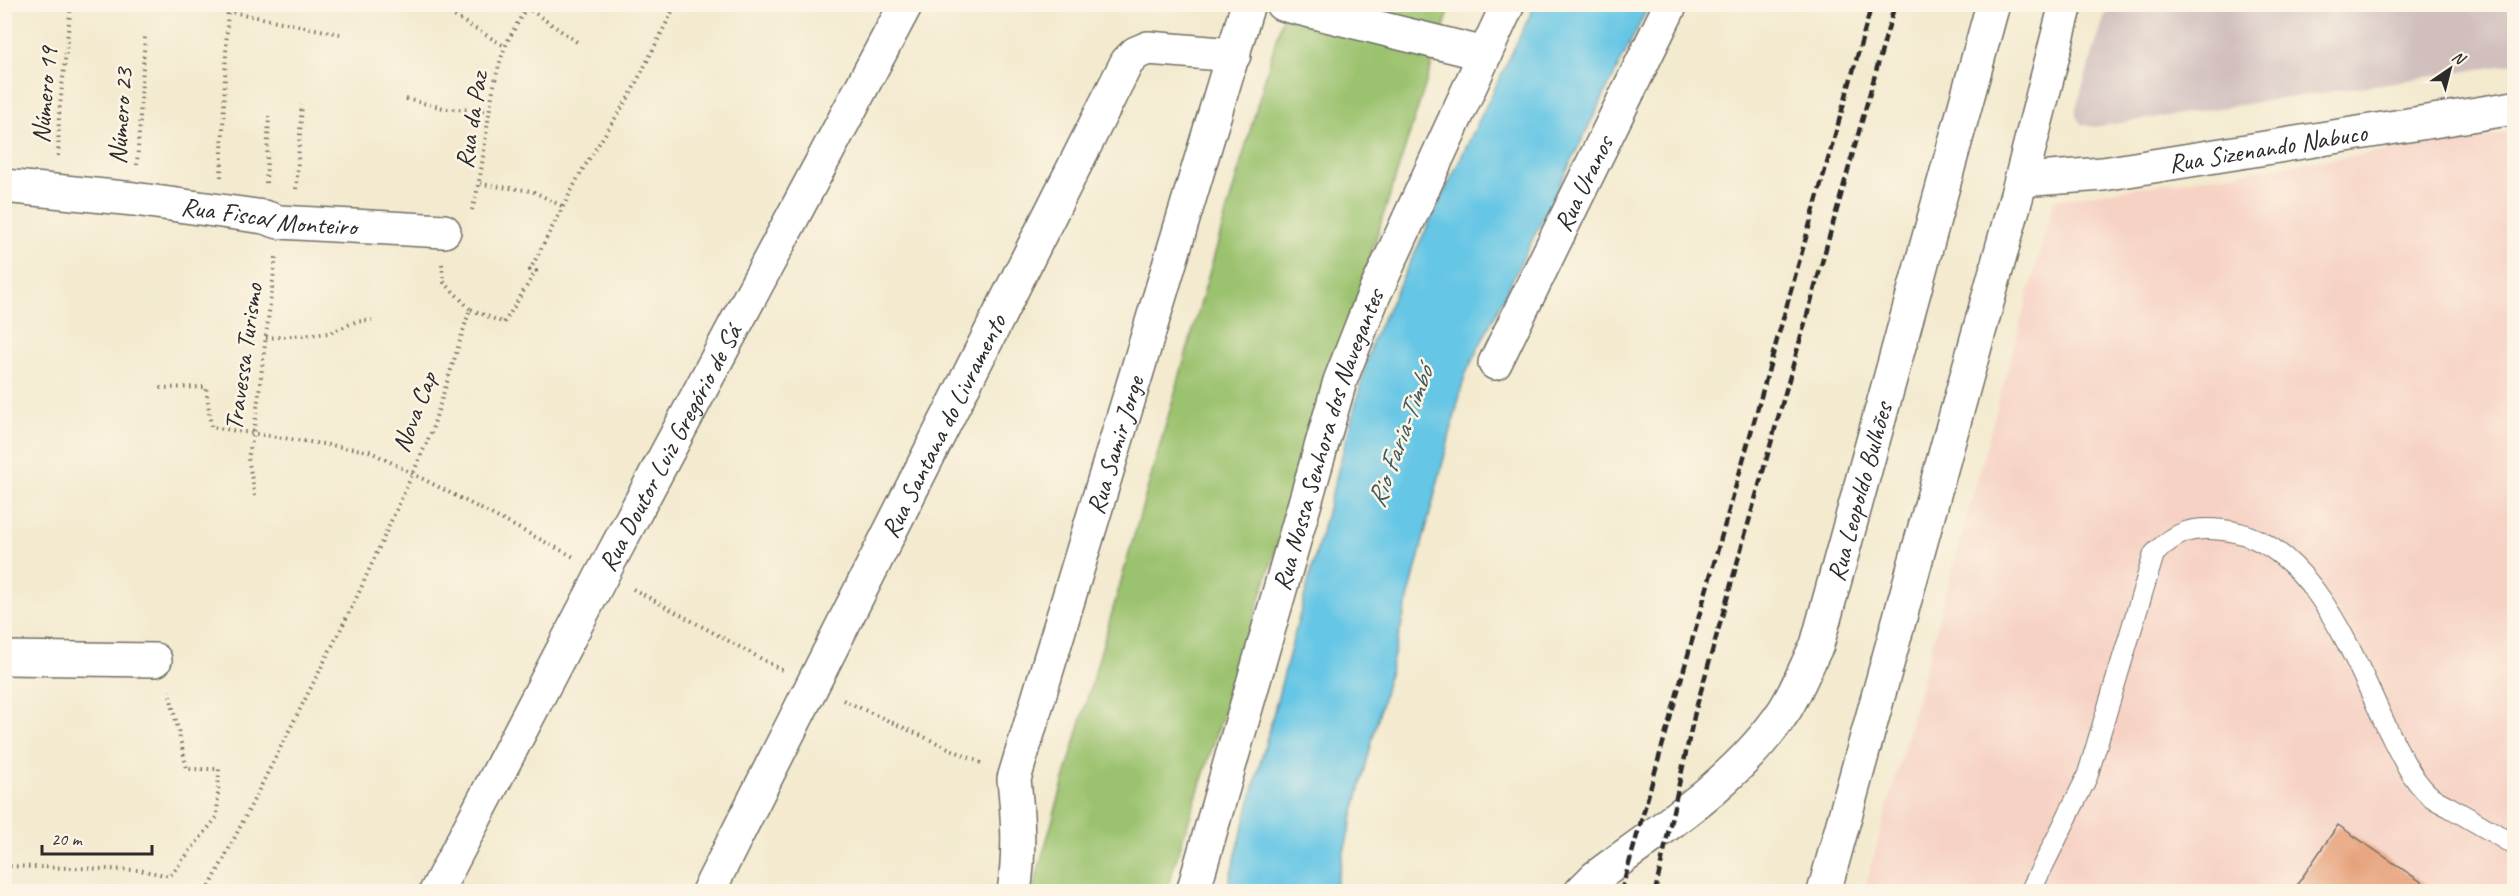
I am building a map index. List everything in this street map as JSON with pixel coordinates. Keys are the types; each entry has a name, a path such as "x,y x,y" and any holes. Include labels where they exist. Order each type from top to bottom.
{"street":[{"name":"Rua Doutor Luiz Gregório de Sá","path":"436,891 906,4"},
{"name":"Rua Samir Jorge","path":"1014,891 1019,860 1019,832 1014,779 1248,4"},
{"path":"1282,4 1485,54"},
{"name":"Rua Nossa Senhora dos Navegantes","path":"1193,891 1340,381 1372,297 1508,4"},
{"name":"Rua Uranos","path":"1495,363 1671,4"},
{"name":"Rua Leopoldo Bulhões","path":"1581,891 1596,877 1702,798 1747,755 1785,710 1817,645 1993,4"},
{"path":"1824,891 2020,180 2066,4"},
{"name":"Rua Santana do Livramento","path":"708,891 1127,62 1136,53 1148,48 1234,55"},
{"name":"Rua Sizenando Nabuco","path":"2020,180 2103,174 2514,108"},
{"name":"Rua Fiscal Monteiro","path":"4,186 134,199 219,210 279,221 444,231"},
{"path":"4,658 155,660"}],"lane":[{"path":"2030,891 2087,777 2154,554 2171,537 2189,530 2238,531 2257,540 2294,566 2322,599 2345,637 2394,741 2408,767 2428,794 2514,845"}],"path":[{"name":"Número 19","path":"56,190 59,115 71,4"},
{"path":"219,210 228,4"},
{"path":"434,4 506,47"},
{"path":"444,231 439,247 444,282 470,309 504,323 536,271 530,270 581,172 630,95 676,4"},
{"path":"527,6 577,42"},
{"name":"Rua da Paz","path":"444,231 469,219 480,184 488,110 501,57 527,6"},
{"path":"227,11 340,34"},
{"name":"Número 23","path":"134,199 145,35"},
{"path":"405,99 448,109 488,110"},
{"path":"279,221 302,105"},
{"path":"269,116 279,221"},
{"path":"480,184 532,191 564,207"},
{"name":"Travessa Turismo","path":"255,496 248,458 266,338 279,221"},
{"name":"Nova Cap","path":"207,891 355,601 431,433 470,309"},
{"path":"266,338 330,333 355,322 372,320"},
{"path":"4,866 139,870 170,876 217,817 219,769 188,769 172,697 155,660"}],"shaded area":[{"path":"2108,5 2514,5 2514,64 2093,127 2081,124 2076,116 2076,108"},
{"path":"2514,132 2514,891 1864,892 2054,200"}],"green space":[{"path":"1286,5 1451,5 1166,891 1032,892"}],"water":[{"name":"Rio Faria-Timbó","path":"1535,5 1649,5 1465,375 1334,891 1226,892 1373,339"}],"building":[{"path":"2338,825 2436,892 2292,892"}],"railway":[{"path":"1621,892 1872,4"},
{"path":"1655,892 1695,712 1895,4"}]}
